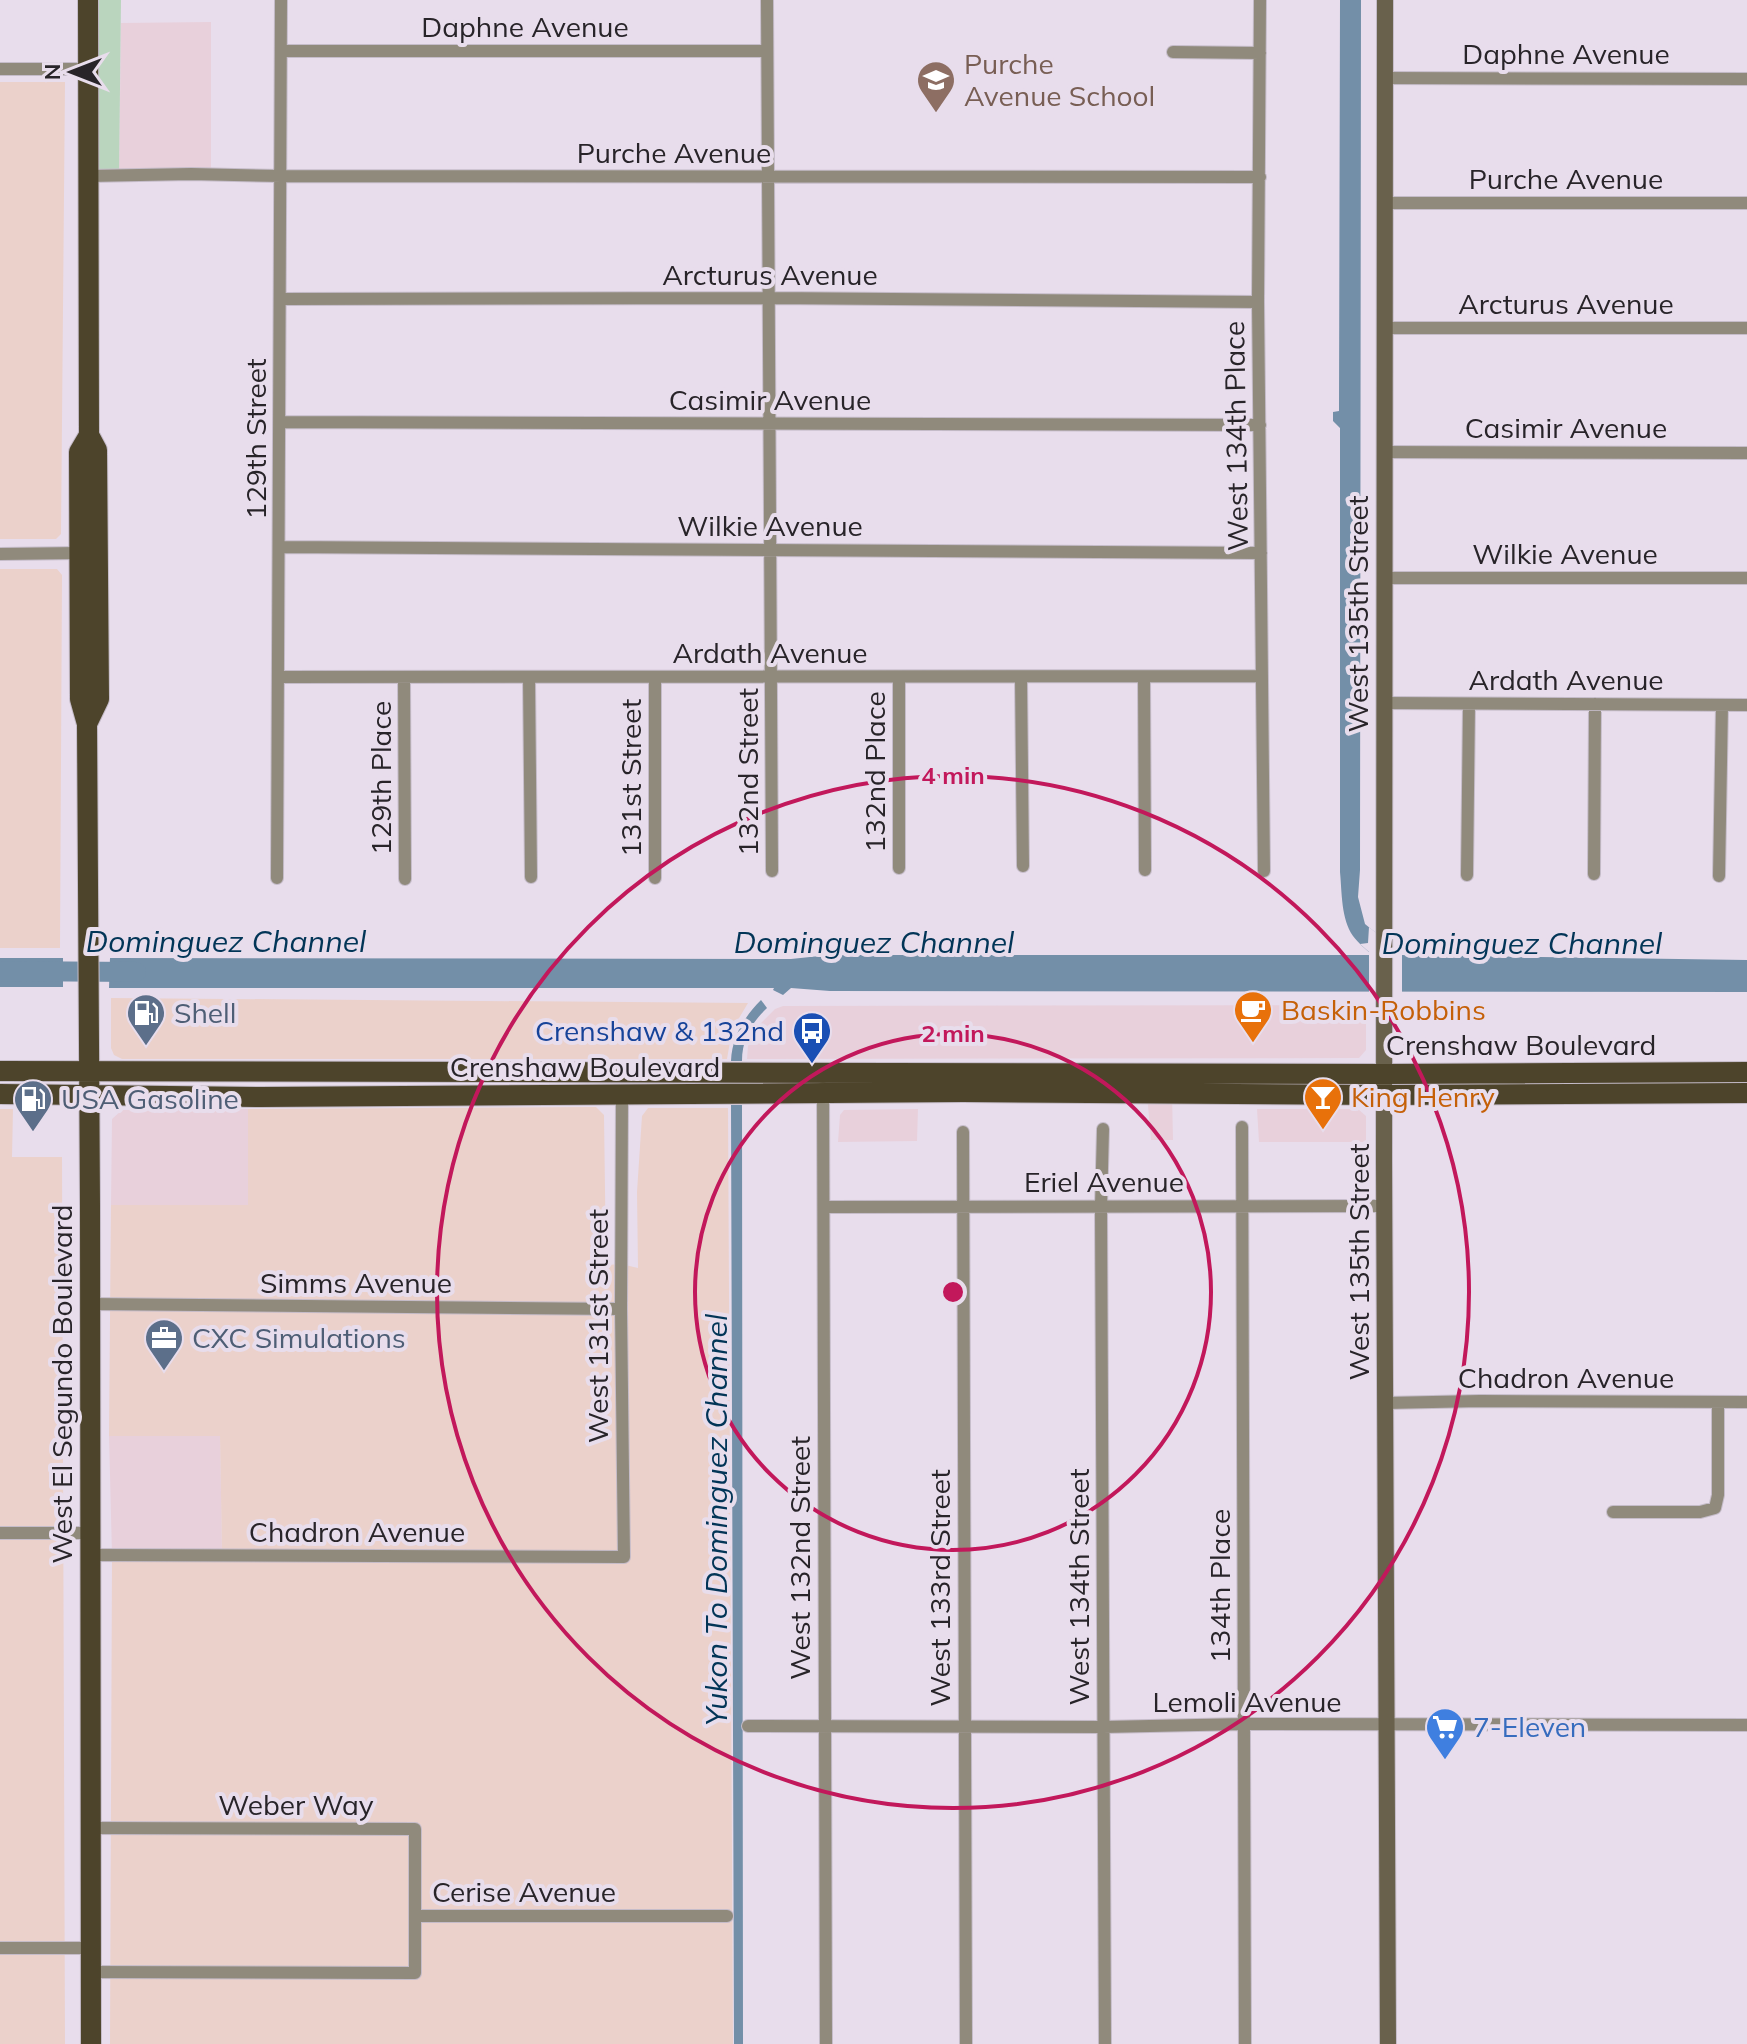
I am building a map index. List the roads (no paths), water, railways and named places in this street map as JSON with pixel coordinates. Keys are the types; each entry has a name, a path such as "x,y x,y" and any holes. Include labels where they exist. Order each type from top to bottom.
{"main road":[{"name":"West El Segundo Boulevard","path":"87,724 99,699 97,450 89,435 88,0"},
{"name":"West El Segundo Boulevard","path":"89,435 79,452 79,553 85,557 87,564 91,2044"},
{"name":"Crenshaw Boulevard","path":"0,1071 622,1073 737,1084"},
{"path":"1551,1072 1551,1094"},
{"name":"Crenshaw Boulevard","path":"0,1094 261,1097 622,1095 737,1084 1747,1072"},
{"path":"622,1073 622,1095"},
{"name":"Crenshaw Boulevard","path":"822,1083 1384,1095 1747,1093"}],"street":[{"name":"129th Street","path":"277,878 281,0"},
{"name":"132nd Street","path":"767,0 772,871"},
{"name":"West 134th Place","path":"1260,0 1258,302 1264,871"},
{"name":"West 135th Street","path":"1385,0 1384,1206 1388,2044"},
{"name":"Daphne Avenue","path":"282,51 767,51"},
{"path":"1173,52 1260,53"},
{"path":"0,69 88,69"},
{"name":"Daphne Avenue","path":"1384,78 1747,79"},
{"name":"Purche Avenue","path":"88,176 1260,177"},
{"name":"Purche Avenue","path":"1384,203 1747,203"},
{"name":"Arcturus Avenue","path":"281,299 769,298 1258,302"},
{"name":"Arcturus Avenue","path":"1384,328 1747,328"},
{"name":"Casimir Avenue","path":"280,422 1260,425"},
{"name":"Casimir Avenue","path":"1384,452 1747,453"},
{"name":"Wilkie Avenue","path":"279,547 1261,553"},
{"path":"0,554 79,553"},
{"name":"Wilkie Avenue","path":"1384,578 1747,578"},
{"name":"Ardath Avenue","path":"278,677 1262,676"},
{"name":"129th Place","path":"404,677 405,879"},
{"path":"529,677 531,877"},
{"name":"131st Street","path":"655,677 655,878"},
{"name":"132nd Place","path":"899,677 899,868"},
{"path":"1021,677 1023,866"},
{"path":"1144,677 1145,870"},
{"name":"Ardath Avenue","path":"1385,703 1747,705"},
{"path":"1467,875 1469,704"},
{"path":"1594,874 1595,704"},
{"path":"1719,876 1722,705"},
{"name":"West 132nd Street","path":"822,1083 826,2044"},
{"name":"West 131st Street","path":"622,1095 624,1557"},
{"name":"134th Place","path":"1242,1127 1245,2044"},
{"name":"West 134th Street","path":"1103,1129 1105,2044"},
{"name":"West 133rd Street","path":"963,1132 966,2044"},
{"name":"Eriel Avenue","path":"824,1207 1384,1206"},
{"name":"Simms Avenue","path":"90,1304 621,1309"},
{"path":"1613,1512 1700,1512 1715,1508 1718,1495 1718,1402"},
{"name":"Chadron Avenue","path":"1385,1403 1747,1402"},
{"path":"0,1533 90,1533"},
{"name":"Chadron Avenue","path":"90,1555 624,1557"},
{"name":"Lemoli Avenue","path":"748,1726 1747,1725"},
{"name":"Weber Way","path":"90,1828 415,1829 415,1916"},
{"name":"Cerise Avenue","path":"90,1972 415,1973 415,1916 727,1916"},
{"path":"0,1948 90,1948"}],"water":[{"path":"1340,0 1361,0 1358,897 1365,924 1400,955 1747,960 1747,992 830,991 791,988 783,995 774,988 109,988 110,958 791,959 829,955 1372,955 1353,936 1346,922 1340,872 1340,428 1333,421 1333,412 1339,411"},
{"path":"0,958 63,958 63,987 0,987"},
{"path":"761,1000 767,1008 748,1032 742,1061 731,1061 740,1028"},
{"path":"731,1105 742,1105 743,2044 734,2044"}],"waterway":[{"name":"Dominguez Channel","path":"0,971 136,972"}],"place":[{"name":"Purche Avenue School","path":"936,114"},
{"name":"Baskin-Robbins","path":"1253,1044"},
{"name":"Shell","path":"146,1047"},
{"name":"Crenshaw & 132nd","path":"812,1065"},
{"name":"King Henry","path":"1323,1131"},
{"name":"USA Gasoline","path":"33,1133"},
{"name":"CXC Simulations","path":"164,1372"},
{"name":"7-Eleven","path":"1445,1761"}],"water label":[{"name":"Yukon To Dominguez Channel","path":"717,1520"}]}
